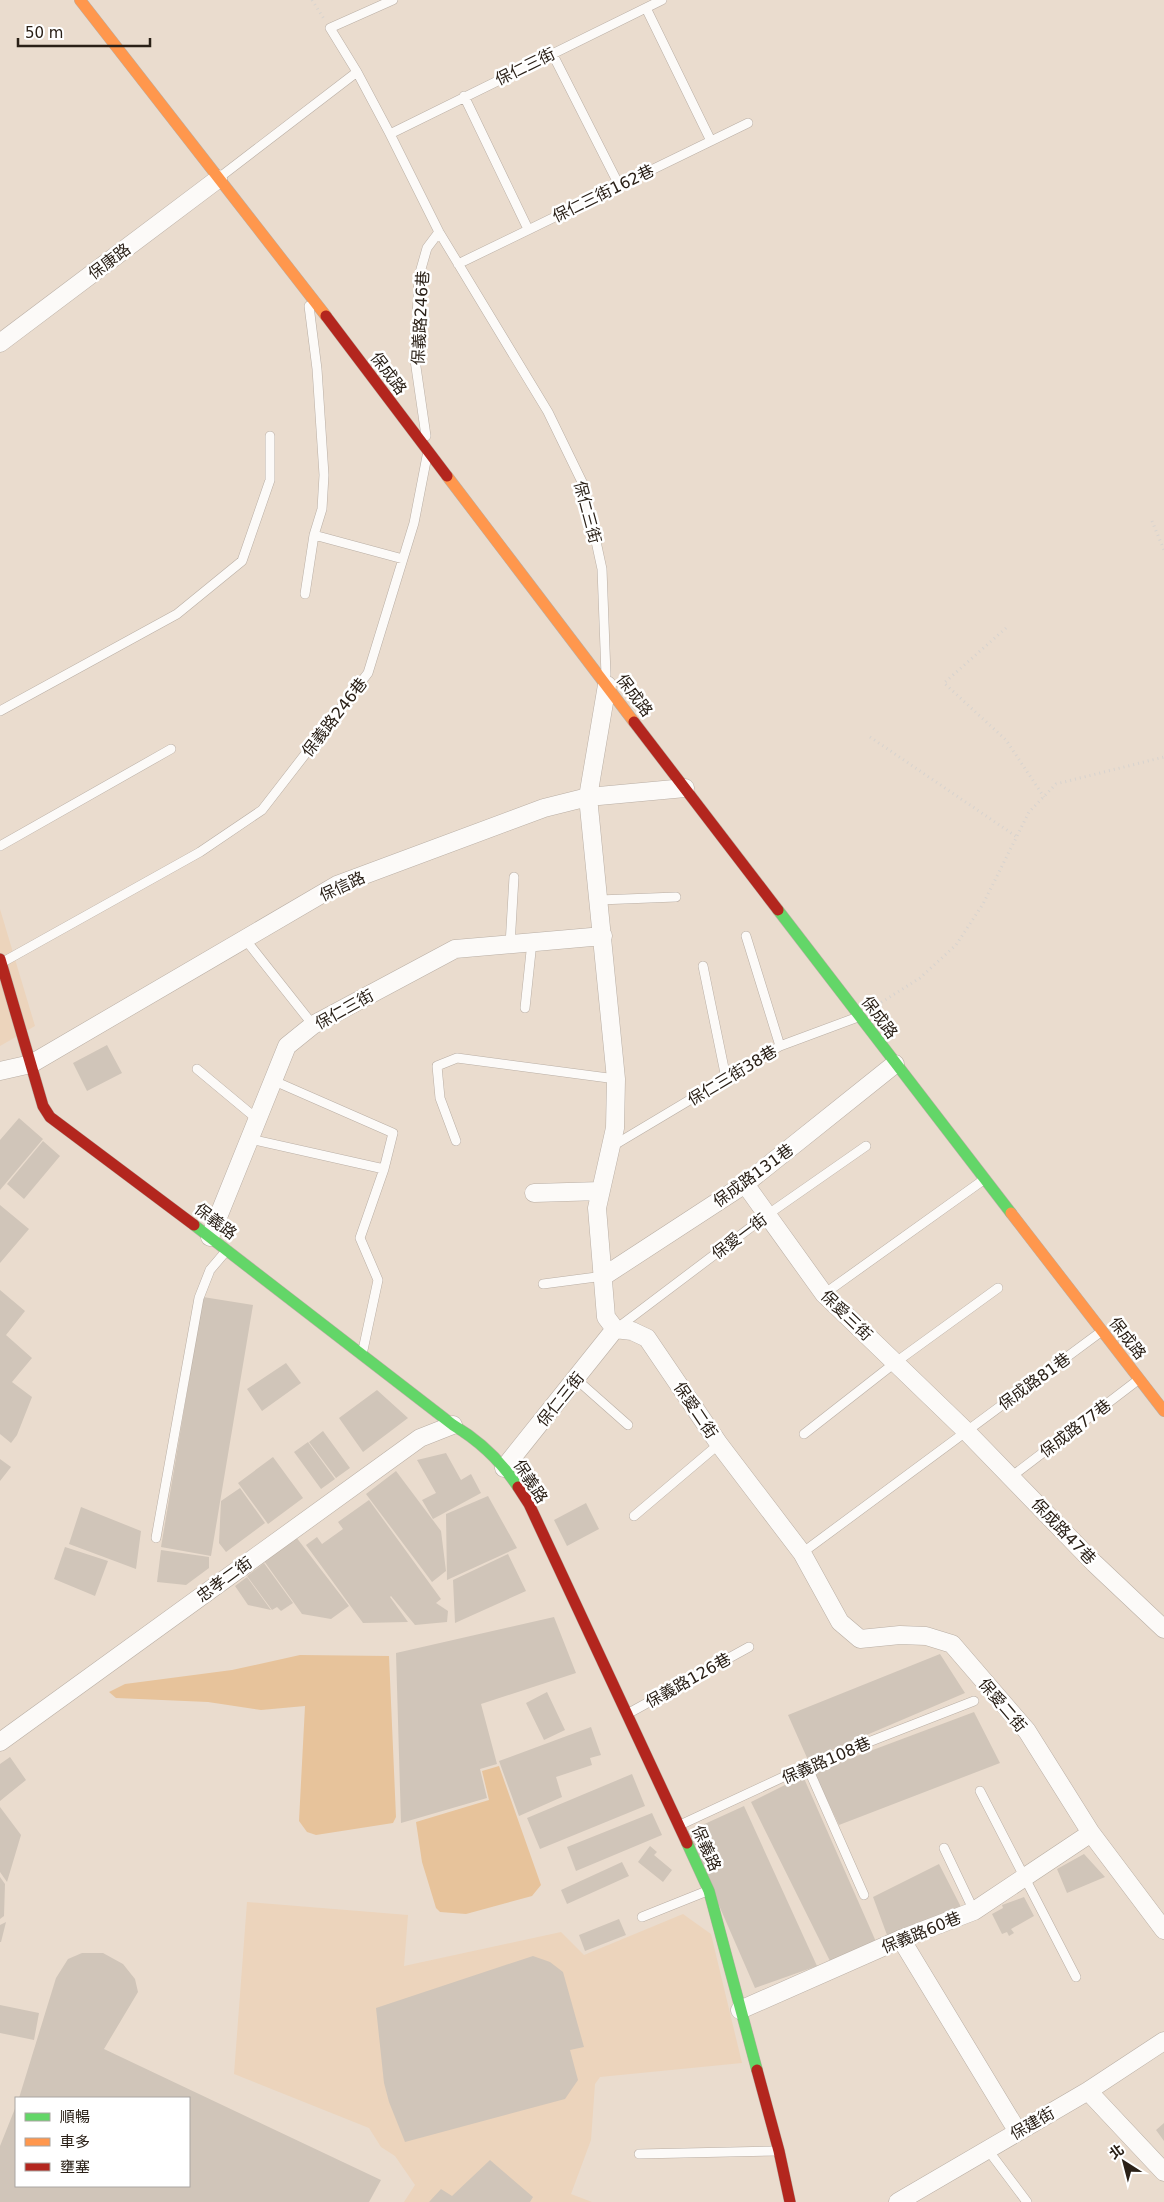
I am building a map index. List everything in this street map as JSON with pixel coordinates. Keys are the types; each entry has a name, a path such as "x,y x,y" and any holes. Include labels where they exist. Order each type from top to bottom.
{"street":[{"name":"保成路","path":"80,0 308,294 895,1064 1164,1410"},
{"name":"保康路","path":"0,343 218,179"},
{"name":"保仁三街","path":"604,1276 597,1208 616,1128 616,1079 600,900 588,797 607,685"},
{"name":"保信路","path":"0,1071 31,1064 337,885 544,808 588,797 685,788"},
{"name":"保仁三街","path":"210,1237 287,1046 313,1025 455,949 603,936"},
{"name":"保義路","path":"1,961 43,1106 50,1117 362,1353 453,1425 469,1433 504,1468 528,1504 709,1891 779,2151 790,2202"},
{"name":"保成路131巷","path":"604,1276 745,1184 895,1064"},
{"name":"保愛三街","path":"745,1184 824,1294 966,1431"},
{"path":"534,1193 601,1190"},
{"path":"604,1276 606,1317 615,1329"},
{"name":"保仁三街","path":"504,1468 615,1329"},
{"name":"保愛二街","path":"615,1329 632,1330 647,1338 719,1444 802,1553 840,1622 860,1639 926,1636 952,1644 1026,1731 1091,1833 1164,1930"},
{"name":"忠孝二街","path":"0,1742 420,1438 453,1425"},
{"name":"保成路47巷","path":"966,1431 1094,1563 1164,1629"},
{"name":"保義路60巷","path":"740,2010 901,1940 974,1911 1091,1833"},
{"path":"901,1940 1018,2132"},
{"name":"保建街","path":"898,2202 1088,2090 1164,2041"},
{"path":"1088,2090 1164,2172"}],"lane":[{"path":"330,28 393,0"},
{"name":"保仁三街","path":"390,134 662,0"},
{"path":"646,8 711,141"},
{"name":"保仁三街","path":"330,28 390,134 439,232 548,412 584,486 602,569 607,685"},
{"path":"552,53 619,185"},
{"path":"218,179 356,72"},
{"path":"464,96 528,229"},
{"name":"保仁三街162巷","path":"458,264 748,123"},
{"name":"保義路246巷","path":"1,961 200,852 262,810 368,673 414,523 428,452 415,360 418,295 420,276 427,248 439,232"},
{"path":"305,594 314,535 322,509 324,475 317,369 308,294"},
{"path":"0,711 177,614 242,561 270,480 270,436"},
{"path":"314,535 403,559"},
{"path":"0,846 171,749"},
{"path":"510,944 514,876"},
{"path":"600,900 676,897"},
{"path":"746,936 780,1046"},
{"path":"245,939 313,1025"},
{"path":"525,1008 532,942"},
{"path":"703,966 726,1078"},
{"name":"保仁三街38巷","path":"611,1147 780,1046 859,1016"},
{"path":"456,1141 440,1098 437,1066 457,1058 616,1079"},
{"path":"197,1069 258,1119"},
{"path":"272,1080 393,1133 384,1169 360,1238 378,1280 362,1353"},
{"path":"250,1140 384,1169"},
{"name":"保愛一街","path":"615,1329 767,1215 866,1146"},
{"path":"824,1294 984,1179"},
{"path":"156,1538 199,1298 210,1270 227,1250"},
{"path":"543,1284 604,1276"},
{"path":"804,1434 896,1362 998,1288"},
{"name":"保成路81巷","path":"966,1431 1102,1331"},
{"path":"576,1378 628,1425"},
{"name":"保成路77巷","path":"1011,1477 1140,1379"},
{"path":"802,1553 966,1431"},
{"path":"634,1516 719,1444"},
{"name":"保義路126巷","path":"626,1714 749,1647"},
{"name":"保義路108巷","path":"679,1825 807,1766 974,1701"},
{"path":"807,1766 864,1895"},
{"path":"980,1791 1076,1977"},
{"path":"944,1848 974,1911"},
{"path":"642,1916 709,1891"},
{"path":"988,2150 1027,2202"},
{"path":"639,2154 779,2151"}],"path":[{"path":"312,0 330,28"},
{"path":"1152,521 1164,550"},
{"path":"1006,628 944,682 1006,740 1044,797"},
{"path":"870,737 1017,837"},
{"path":"859,1016 920,978 956,945 984,904 1029,812 1056,784 1164,757"}],"shaded area":[{"path":"0,909 35,1026 0,1046"},
{"path":"300,1655 389,1656 396,1817 393,1823 316,1835 307,1832 299,1821 305,1706 261,1710 208,1702 116,1698 109,1692 125,1684 232,1670"},
{"path":"499,1766 541,1885 532,1896 466,1914 440,1912 436,1908 422,1862 416,1822 489,1800 482,1771"},
{"path":"247,1902 408,1915 404,1966 561,1932 584,1955 683,1914 711,1934 742,2063 600,2077 595,2084 591,2140 571,2194 592,2202 404,2202 415,2185 395,2156 381,2147 369,2128 234,2074"}],"building":[{"path":"107,1045 122,1073 87,1091 73,1063"},
{"path":"19,1118 43,1139 0,1190 0,1140"},
{"path":"43,1141 60,1156 24,1199 7,1184"},
{"path":"0,1205 29,1229 0,1263"},
{"path":"0,1290 25,1311 6,1335 32,1358 12,1382 32,1397 17,1435 11,1443 0,1434"},
{"path":"203,1297 253,1305 211,1556 161,1547"},
{"path":"286,1363 301,1383 262,1411 247,1389"},
{"path":"377,1390 408,1418 363,1452 339,1418"},
{"path":"323,1431 350,1468 336,1478 309,1442"},
{"path":"308,1442 335,1479 321,1489 294,1452"},
{"path":"446,1453 461,1480 471,1474 481,1493 433,1519 422,1500 436,1493 417,1460"},
{"path":"273,1457 303,1498 268,1524 238,1483"},
{"path":"0,1459 11,1467 0,1481"},
{"path":"396,1471 441,1531 446,1571 432,1582 366,1494"},
{"path":"240,1488 265,1523 226,1552 219,1543 221,1501"},
{"path":"488,1496 517,1548 447,1580 446,1514"},
{"path":"369,1500 441,1599 436,1603 448,1611 447,1622 415,1625 391,1596 408,1622 363,1623 306,1545 317,1537 322,1544 343,1529 338,1522"},
{"path":"586,1503 599,1529 567,1546 554,1520"},
{"path":"81,1507 141,1531 136,1569 69,1544"},
{"path":"296,1537 349,1606 331,1619 302,1614 264,1561"},
{"path":"65,1547 108,1561 95,1596 54,1579"},
{"path":"161,1550 209,1557 209,1568 186,1585 157,1582"},
{"path":"508,1554 526,1591 455,1623 453,1580"},
{"path":"264,1563 293,1603 281,1611 277,1607 272,1610 247,1576"},
{"path":"247,1577 271,1610 248,1605 235,1586"},
{"path":"554,1617 576,1673 481,1704 497,1764 480,1769 487,1798 401,1823 396,1653"},
{"path":"940,1654 965,1693 808,1760 788,1715"},
{"path":"547,1692 565,1730 544,1740 526,1703"},
{"path":"974,1712 1000,1763 839,1825 814,1772"},
{"path":"591,1727 601,1755 590,1758 592,1765 556,1777 562,1797 519,1816 499,1761"},
{"path":"10,1757 26,1780 0,1801 0,1764"},
{"path":"632,1774 645,1806 540,1849 527,1818"},
{"path":"803,1776 877,1944 830,1961 751,1802"},
{"path":"744,1806 817,1966 755,1988 687,1832"},
{"path":"0,1807 21,1835 7,1882 0,1872"},
{"path":"652,1813 662,1835 576,1871 567,1847"},
{"path":"650,1846 657,1852 654,1855 672,1870 663,1882 638,1862"},
{"path":"1084,1854 1105,1877 1067,1893 1057,1869"},
{"path":"622,1862 629,1876 567,1904 561,1890"},
{"path":"939,1864 961,1907 887,1935 873,1897"},
{"path":"0,1877 5,1884 4,1916 0,1919"},
{"path":"1024,1897 1034,1916 1011,1929 1014,1933 1009,1936 1007,1932 1002,1934 992,1914 1003,1908 1002,1905"},
{"path":"619,1919 626,1935 585,1951 579,1935"},
{"path":"6,1922 1,1942 0,1942 0,1925"},
{"path":"82,1953 103,1953 123,1964 135,1979 138,1992 104,2049 381,2180 369,2202 0,2202 0,2146 15,2108 15,2187 190,2187 190,2097 19,2097 56,1978 68,1959"},
{"path":"533,1956 550,1962 563,1972 584,2047 570,2050 578,2080 565,2099 405,2142 389,2102 384,2083 376,2008"},
{"path":"0,2005 39,2013 34,2040 0,2033"},
{"path":"1164,2123 1164,2141 1156,2130"},
{"path":"490,2160 533,2197 530,2202 429,2202 441,2189 452,2196"}],"traffic: fast":[{"path":"778,910 1011,1213"},
{"path":"194,1225 481,1445 497,1460 518,1487"},
{"path":"687,1843 709,1891 757,2070"}],"traffic: slow":[{"path":"80,0 326,316"},
{"path":"447,476 634,722"},
{"path":"1011,1213 1164,1411"}],"traffic: jam":[{"path":"326,316 447,476"},
{"path":"634,722 778,910"},
{"path":"0,959 43,1106 50,1117 194,1225"},
{"path":"518,1487 529,1504 687,1843"},
{"path":"757,2070 779,2151 790,2202"}]}
